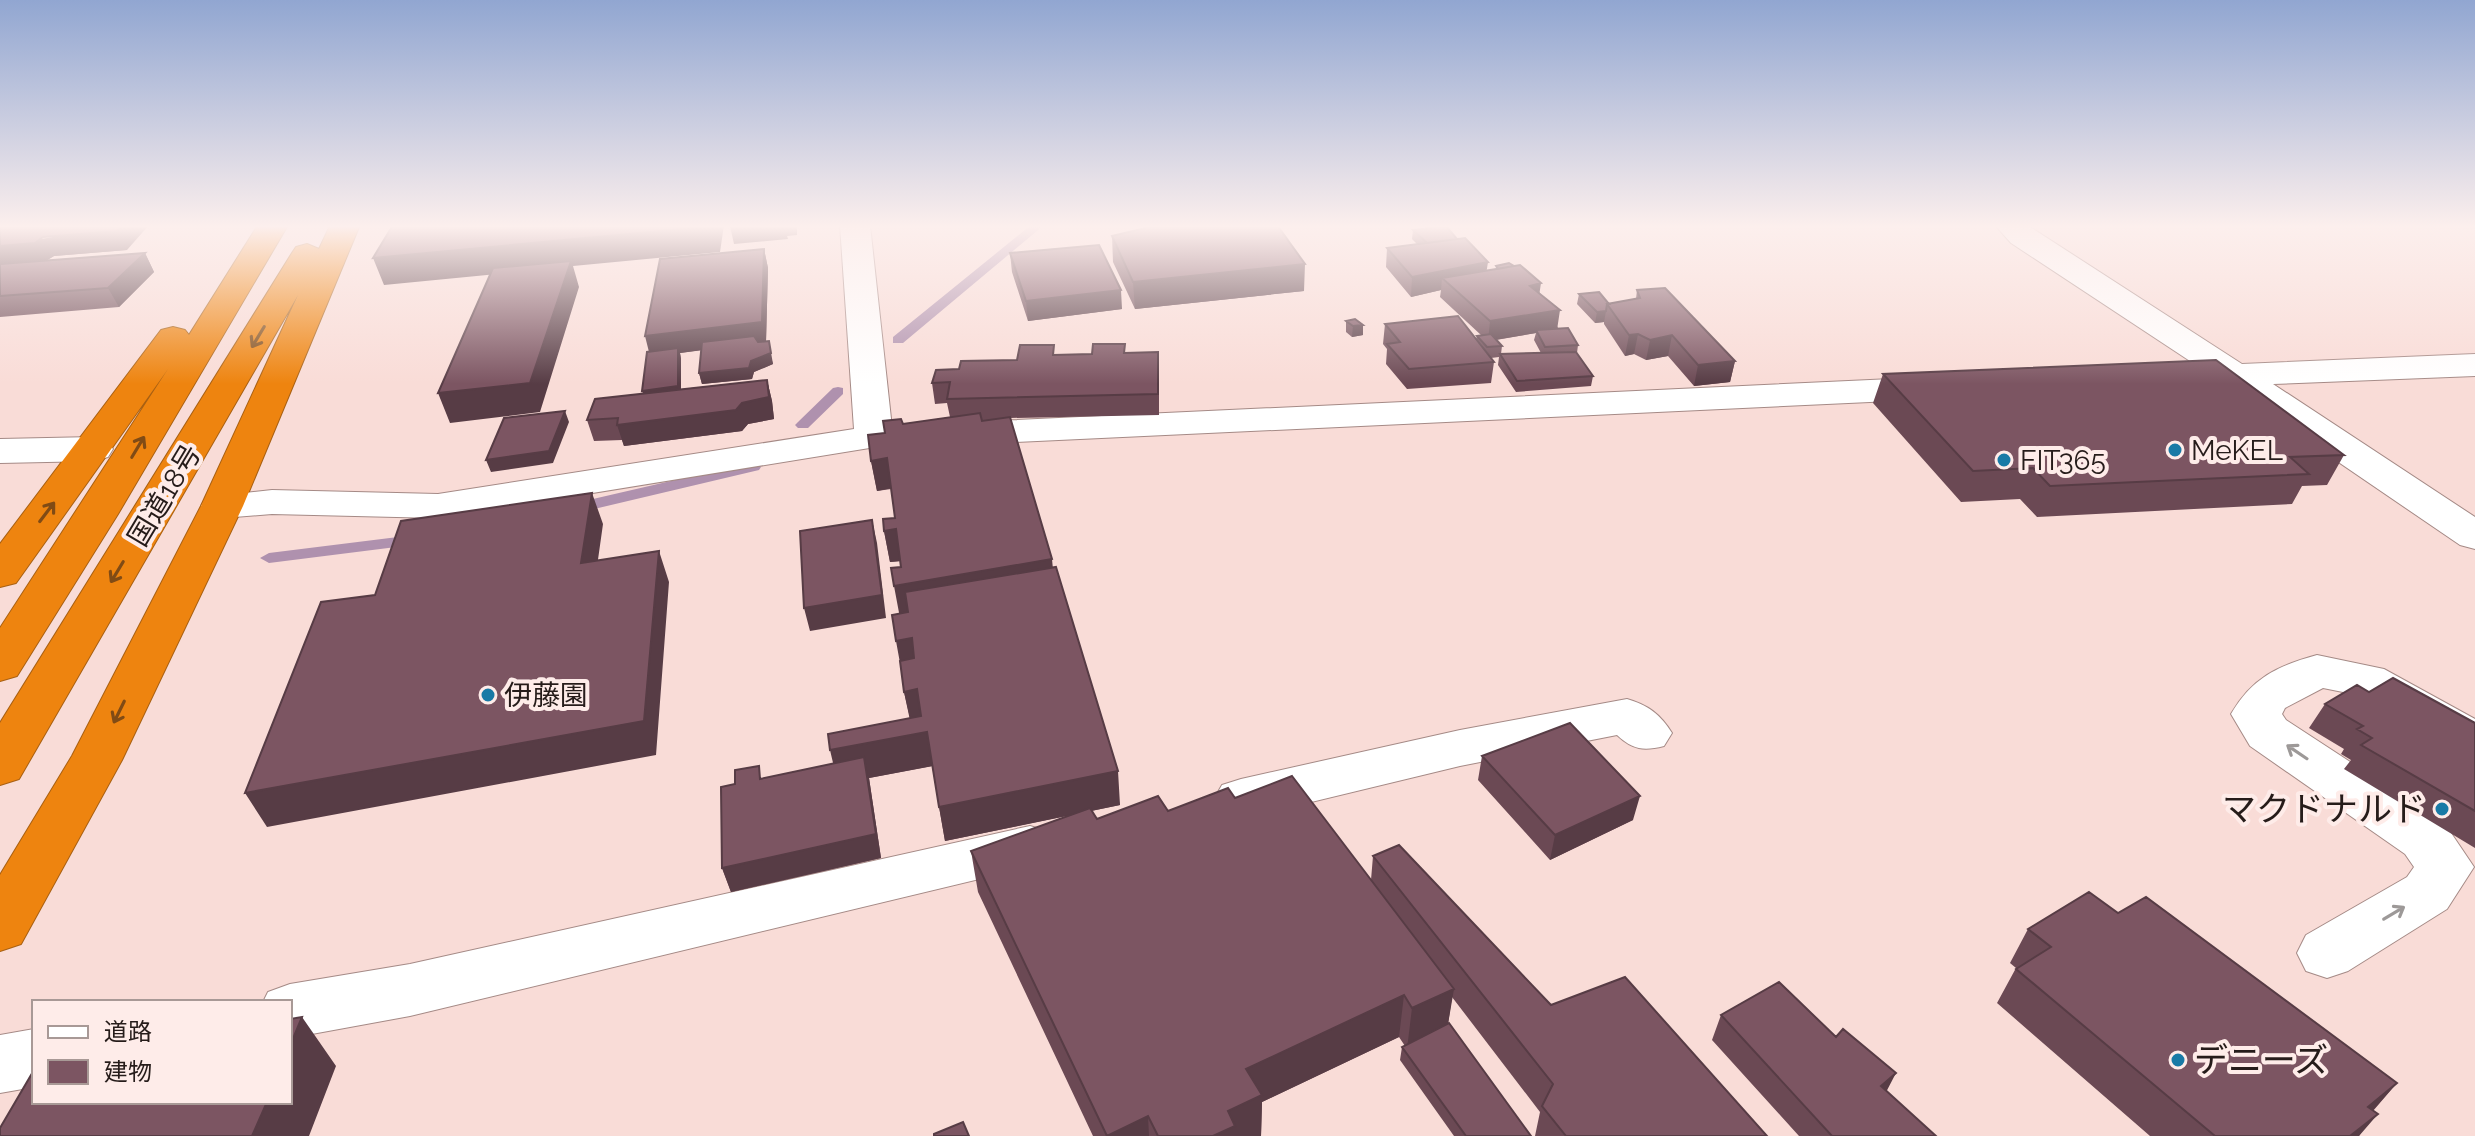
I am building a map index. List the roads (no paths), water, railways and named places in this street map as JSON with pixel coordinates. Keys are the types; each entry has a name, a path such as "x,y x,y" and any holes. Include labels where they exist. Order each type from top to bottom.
{"highway":[{"path":"0,574 94,449 215,278"},
{"name":"国道18号","path":"0,665 97,514 241,278"},
{"name":"国道18号","path":"0,766 293,278"},
{"path":"0,927 96,760 222,506 322,278"}],"street":[{"path":"867,278 901,436"},
{"path":"2085,278 2475,536"},
{"path":"2140,379 2475,365"},
{"path":"222,506 272,502 438,506 901,436 1966,387"},
{"path":"0,451 94,449"},
{"path":"2327,953 2427,893 2446,867 2425,839 2268,733 2256,714 2268,696 2317,671 2367,681 2475,742"},
{"path":"1197,809 1460,748 1627,716 1646,733"},
{"path":"292,1011 410,990 1073,837"},
{"path":"0,1064 32,1058"}],"waterway":[{"path":"898,340 973,278"},
{"path":"803,425 838,391"},
{"path":"573,509 753,467"},
{"path":"269,558 414,540"}],"place":[{"name":"MeKEL","path":"2175,450"},
{"name":"FIT365","path":"2004,460"},
{"name":"伊藤園","path":"488,695"},
{"name":"マクドナルド","path":"2442,809"},
{"name":"デニーズ","path":"2178,1060"}]}
